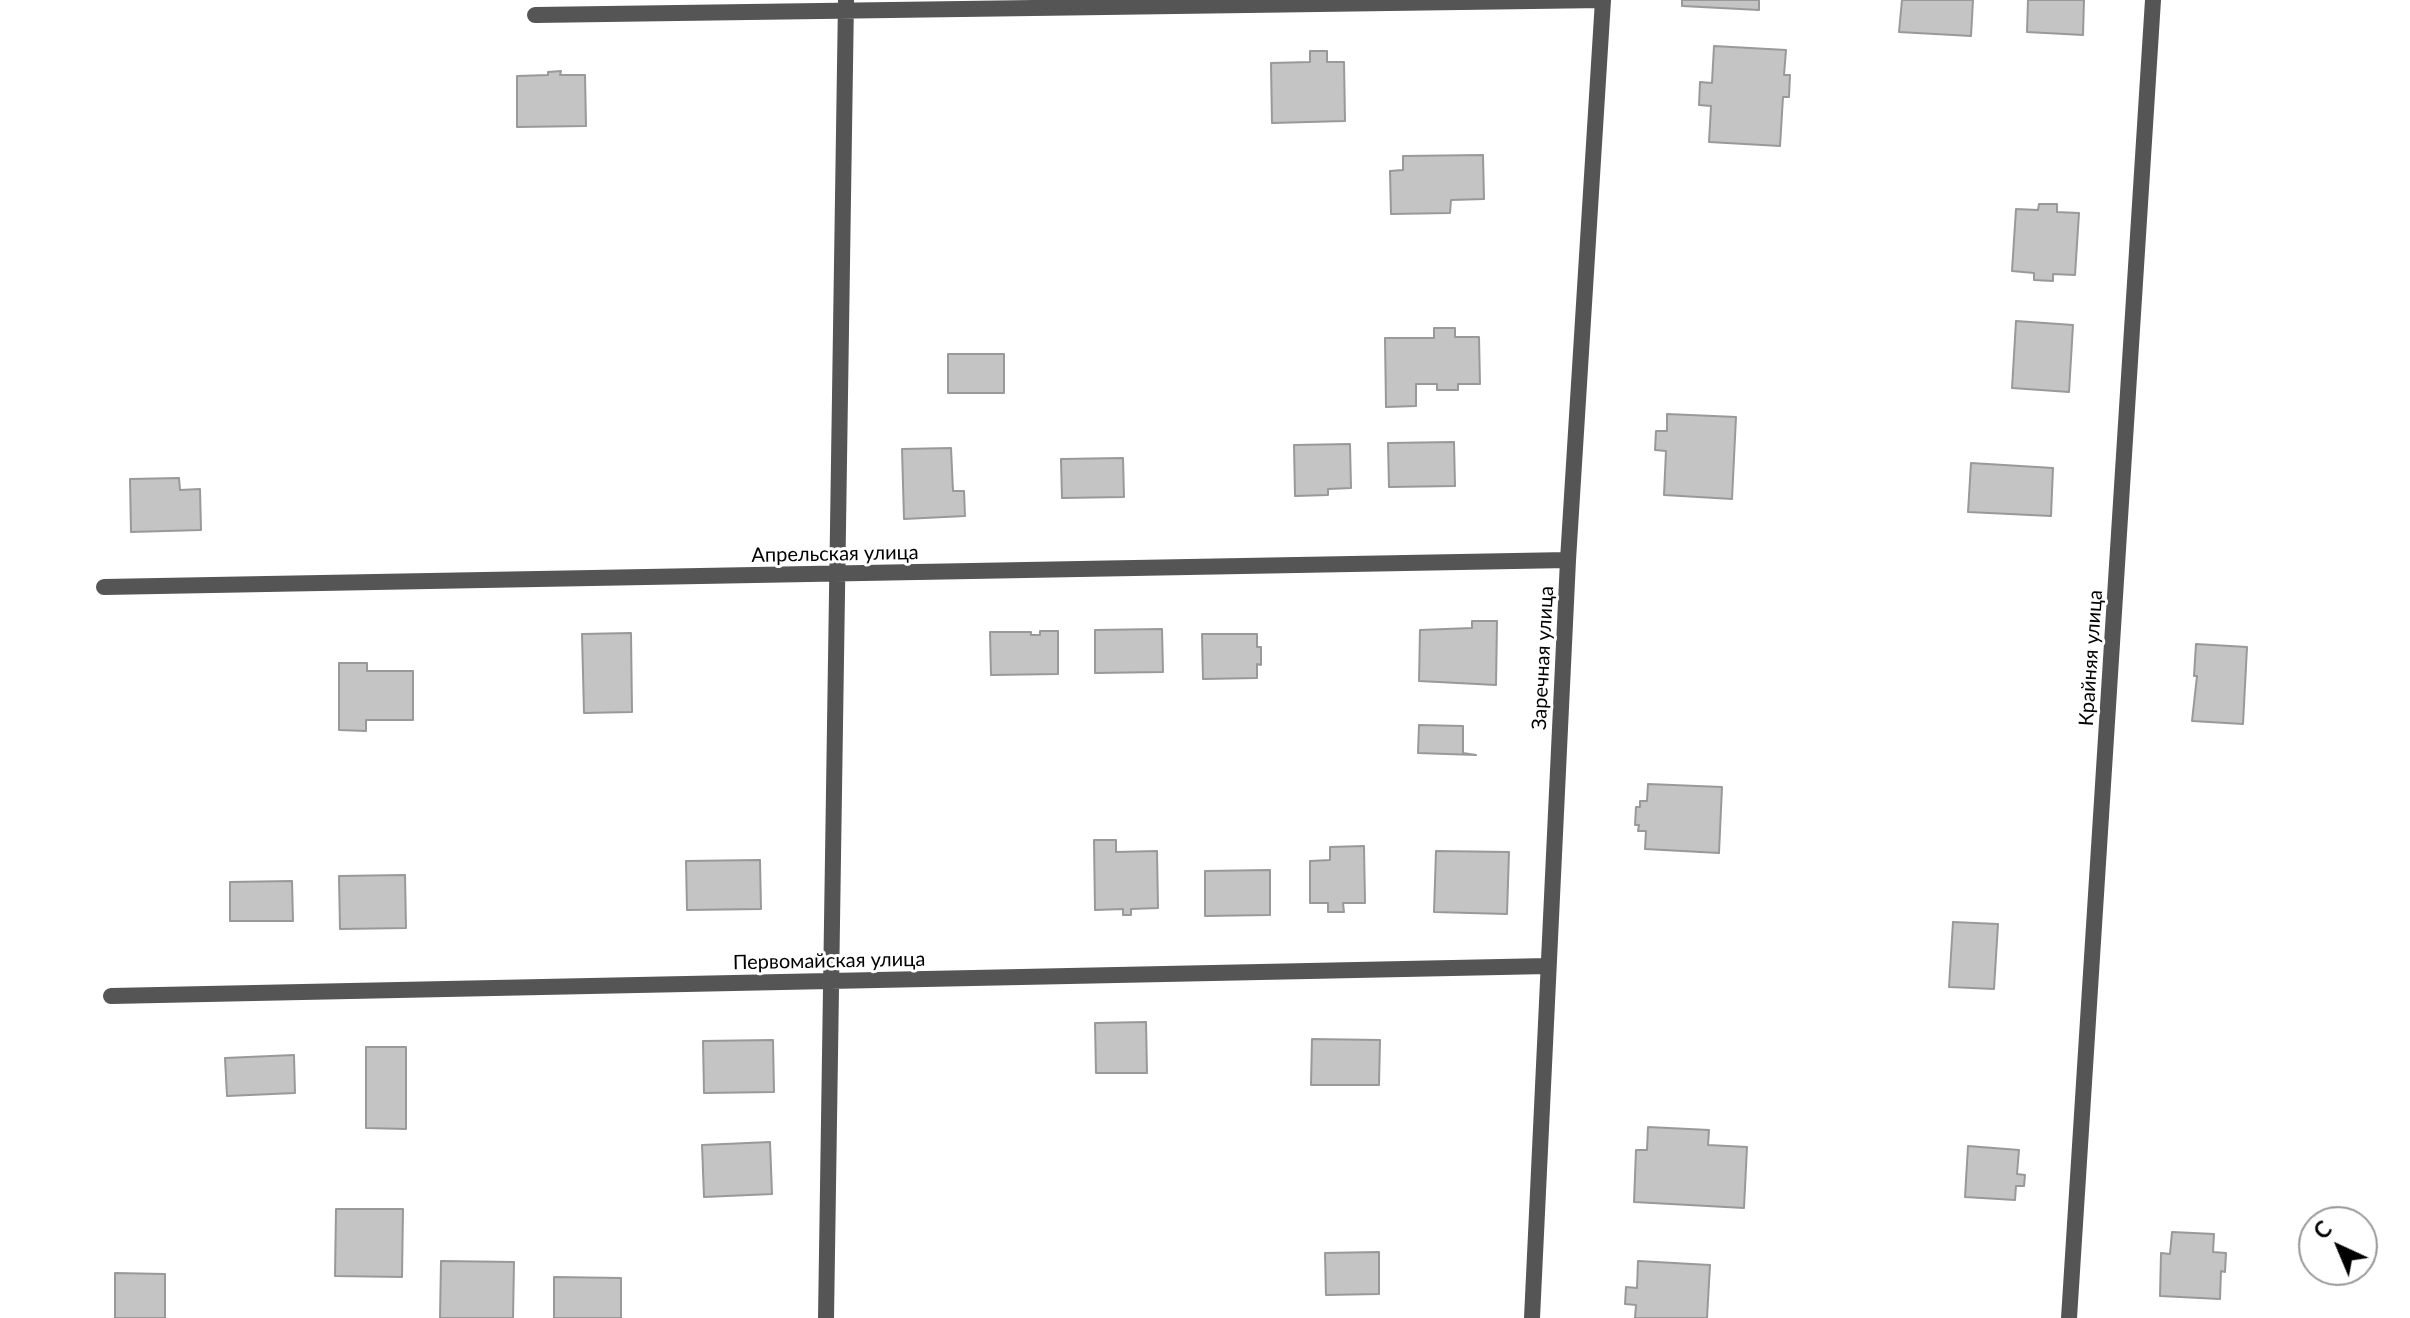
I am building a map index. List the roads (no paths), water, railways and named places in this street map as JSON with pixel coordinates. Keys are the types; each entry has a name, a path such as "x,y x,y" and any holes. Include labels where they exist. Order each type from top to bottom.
{"street":[{"path":"535,15 846,6 1603,0"},
{"name":"Заречная улица","path":"1532,1318 1568,560 1603,0"},
{"name":"Крайняя улица","path":"2069,1318 2153,0"},
{"path":"826,1318 846,6"},
{"name":"Апрельская улица","path":"104,587 1568,560"},
{"name":"Первомайская улица","path":"111,996 1548,966"}]}
